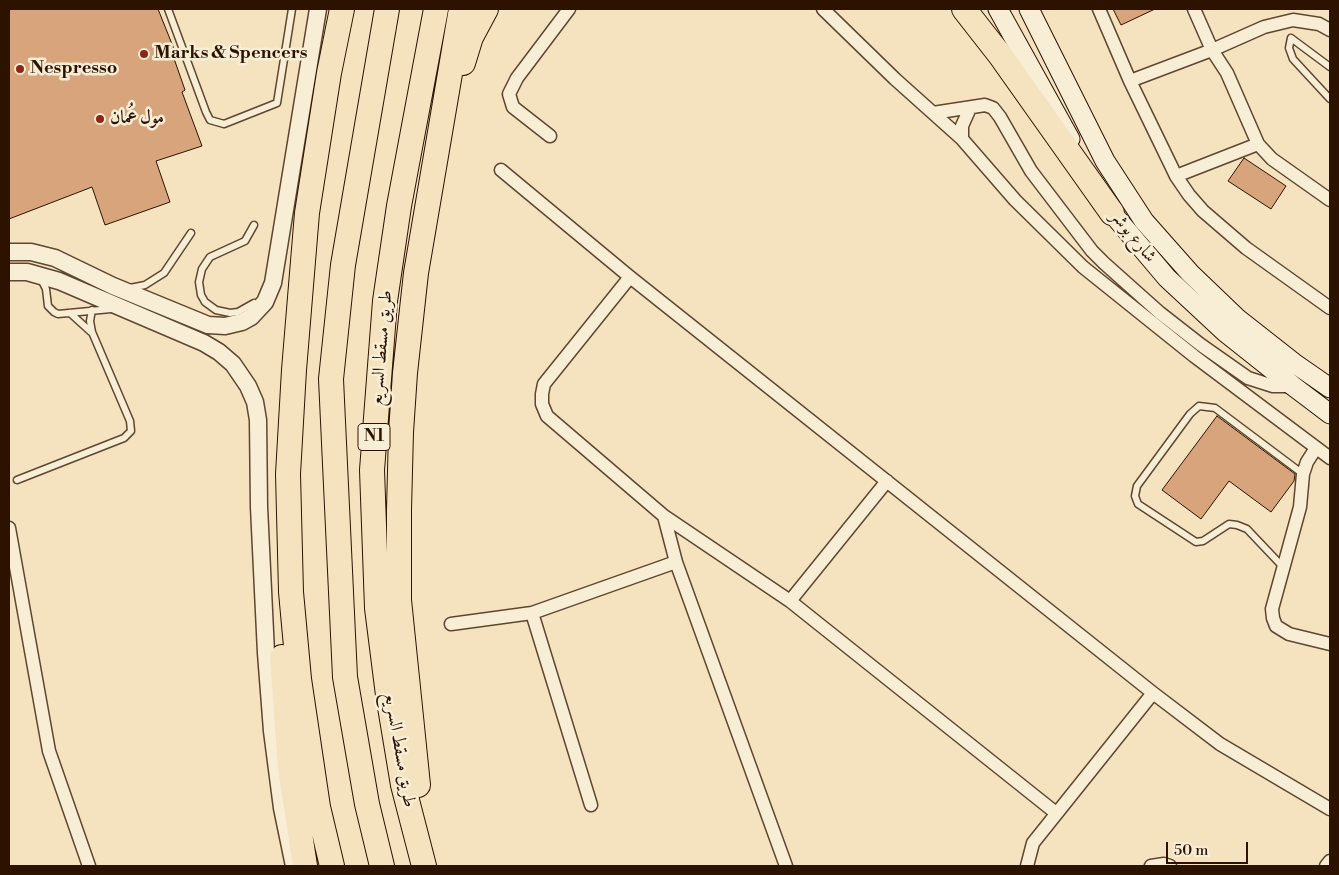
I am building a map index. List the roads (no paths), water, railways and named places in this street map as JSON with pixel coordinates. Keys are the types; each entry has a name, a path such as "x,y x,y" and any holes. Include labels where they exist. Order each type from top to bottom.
{"highway":[{"path":"329,73 328,47 334,9"},
{"path":"332,866 318,807 299,678 291,592 288,474 294,370 307,213 329,73 342,9"},
{"name":"N1","path":"382,866 367,804 345,677 331,378 343,265 387,9"},
{"name":"طريق مسقط السريع","path":"424,866 403,785 388,695 377,608 372,470 385,301 399,206 436,9"},
{"path":"430,866 419,790 400,600 400,471 405,373 416,272 460,9"},
{"path":"426,218 462,68 471,37 486,9"},
{"path":"964,9 1000,55 1112,213"},
{"path":"288,474 278,529 276,566 290,768 305,866"}],"main road":[{"name":"شارع بوشر","path":"998,9 1112,213 1167,278 1225,332 1330,414"},
{"name":"شارع بوشر","path":"1029,9 1105,161 1144,221 1190,273 1238,319 1294,363 1330,388"}],"street":[{"path":"9,252 31,252 47,255 113,286 208,325 225,326 242,322 259,310 270,293 278,259 291,166 318,9"},
{"path":"550,136 513,107 509,94 517,78 569,9"},
{"path":"823,9 962,139 1015,200 1083,267 1194,356 1330,458"},
{"path":"1099,9 1130,80 1176,176 1203,211 1246,248 1330,308"},
{"path":"1194,9 1212,50 1227,74 1258,144 1272,159 1330,200"},
{"path":"1130,80 1212,50 1264,27 1293,20 1319,24 1330,30"},
{"path":"933,113 985,105 993,108 1032,171 1092,251 1160,313 1248,378 1274,386 1293,386"},
{"path":"962,139 962,126 970,108"},
{"path":"1176,176 1258,144"},
{"path":"501,170 630,277 1153,693 1220,744 1330,809"},
{"path":"9,272 36,274 59,281 204,343 219,352 239,370 248,386 255,402 258,420 259,507 272,731 282,808 294,866"},
{"path":"630,277 544,384 542,404 547,416 664,516 790,601 1056,813"},
{"path":"1316,448 1307,462 1300,507 1272,608 1276,626 1289,634 1330,644"},
{"path":"790,601 887,481"},
{"path":"664,516 676,562 786,866"},
{"path":"9,528 49,751 89,866"},
{"path":"451,624 532,613 676,562"},
{"path":"532,613 591,805"},
{"path":"1027,866 1033,843 1153,693"},
{"path":"1326,866 1330,861"},
{"path":"1151,866 1164,864 1170,866"}],"lane":[{"path":"168,9 206,112 210,120 224,124 277,103 292,9"},
{"path":"1330,67 1291,38 1289,48 1293,60 1330,99"},
{"path":"254,225 245,241 216,254 206,262 199,282 201,296 205,302 210,307 223,313 244,310 261,296 265,289 270,268 278,259"},
{"path":"113,286 137,287 158,278 169,268 191,233"},
{"path":"36,274 44,284 50,310 58,314 123,309"},
{"path":"17,480 124,438 131,431 130,421 92,332 90,321 92,310"},
{"path":"70,313 92,332"},
{"path":"1284,568 1247,529 1237,525 1229,524 1203,541 1196,542 1138,504 1135,496 1137,486 1190,414 1199,406 1215,408 1304,474"}],"place":[{"name":"Marks & Spencers","path":"144,54"},
{"name":"Nespresso","path":"20,69"},
{"name":"مول عُمان","path":"100,119"}]}
